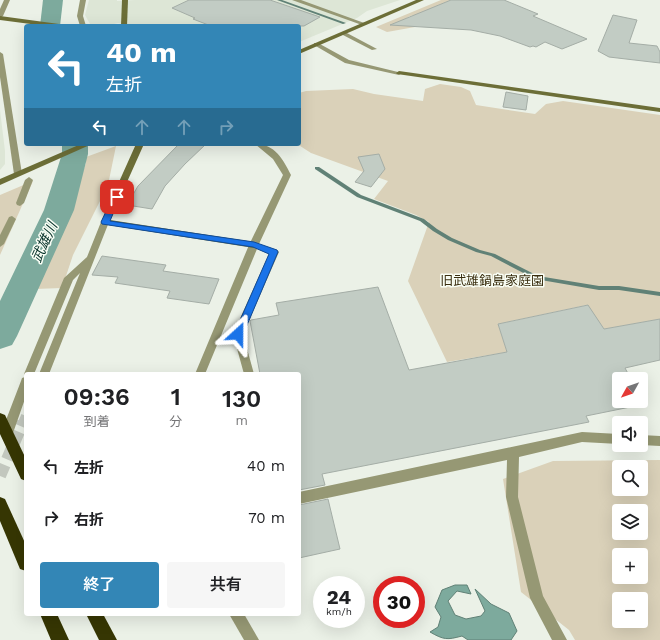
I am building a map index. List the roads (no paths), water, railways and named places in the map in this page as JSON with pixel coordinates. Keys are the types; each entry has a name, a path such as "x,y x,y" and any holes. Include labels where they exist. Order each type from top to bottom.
{"highway":[{"path":"3,425 24,470"},
{"path":"0,504 24,558"},
{"path":"49,616 60,640"},
{"path":"95,616 108,640"}],"street":[{"path":"7,0 0,17 8,20 42,24"},
{"path":"82,24 80,16 83,0"},
{"path":"124,24 125,0"},
{"path":"295,0 364,24"},
{"path":"301,51 421,0"},
{"path":"343,33 374,49"},
{"path":"316,44 347,62 399,73 660,110"},
{"path":"0,54 2,88 18,174"},
{"path":"0,182 83,146"},
{"path":"45,372 82,283 105,222 139,146"},
{"path":"201,372 254,245 287,175 279,160 263,146"},
{"path":"20,203 29,180"},
{"path":"0,244 12,219"},
{"path":"105,222 254,245 274,252 238,334 248,372"},
{"path":"30,372 70,278 92,256"},
{"path":"3,425 24,386"},
{"path":"301,498 514,453 582,437 612,439"},
{"path":"648,440 660,441"},
{"path":"514,453 512,497 533,583 537,598 560,640"},
{"path":"237,616 252,640"}],"water":[{"path":"455,585 467,585 471,594 457,591 448,601 455,615 466,619 481,616 485,611 475,589 491,604 509,613 517,631 511,640 468,640 462,636 446,638 439,637 430,632 438,627 441,617 435,607 442,590"}],"waterway":[{"name":"武雄川","path":"50,24 53,0"},
{"path":"279,0 344,23"},
{"name":"武雄川","path":"0,336 59,210 75,154 75,146"},
{"path":"317,168 359,196 422,220 450,239 478,251 493,255 537,278 599,288 619,288 660,294"}],"tunnel":[{"path":"0,476 23,422"}],"park label":[{"name":"旧武雄鍋島家庭園","path":"492,280"}]}
